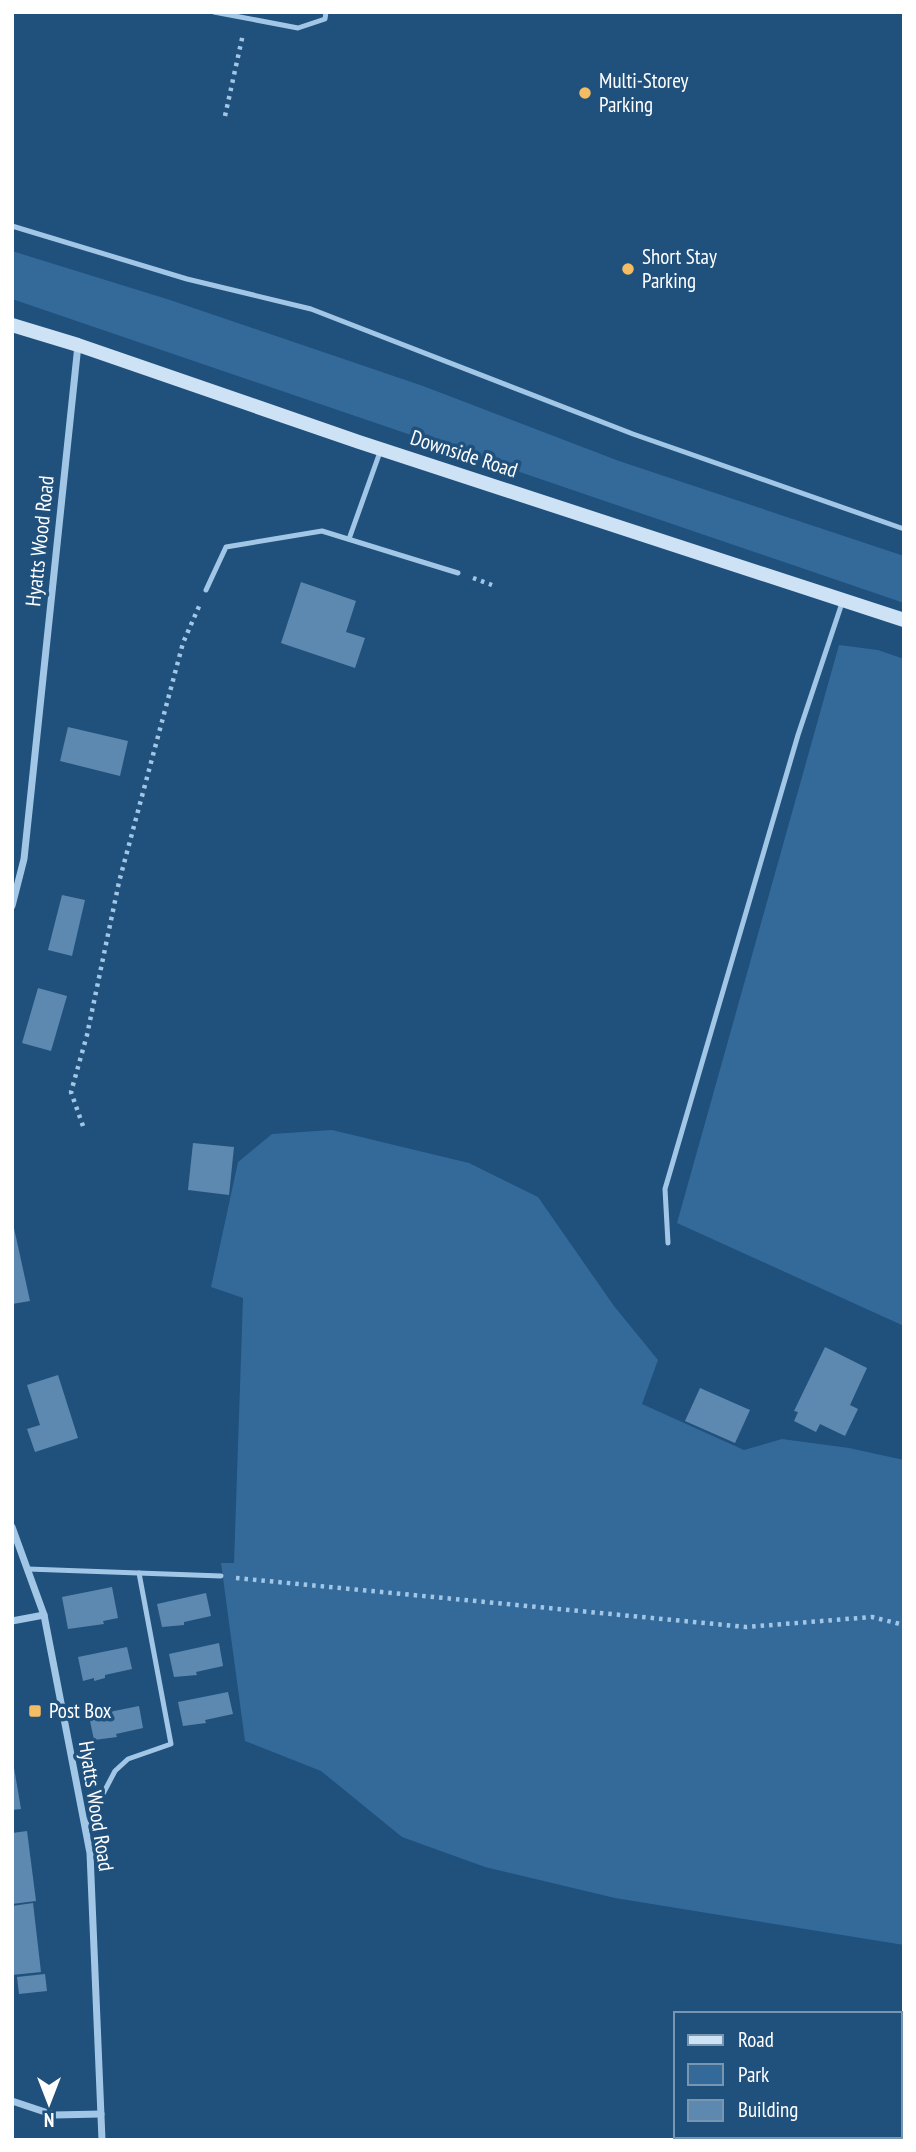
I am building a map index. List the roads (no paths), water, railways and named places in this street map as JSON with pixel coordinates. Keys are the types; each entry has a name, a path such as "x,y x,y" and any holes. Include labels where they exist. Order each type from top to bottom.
{"street":[{"name":"Downside Road","path":"12,325 904,620"},
{"name":"Hyatts Wood Road","path":"12,906 24,859 78,345"},
{"name":"Hyatts Wood Road","path":"12,1527 44,1615 90,1853 102,2140"},
{"path":"12,1621 44,1615"},
{"path":"12,2101 54,2115 101,2114"}],"lane":[{"path":"214,12 298,28 325,19 326,12"},
{"path":"12,226 187,279 311,309 633,434 904,529"},
{"path":"349,539 381,449"},
{"path":"206,590 226,547 322,531 458,573"},
{"path":"668,1243 666,1189 794,748 842,600"},
{"path":"27,1569 221,1576"},
{"path":"85,1828 115,1771 128,1759 171,1744 138,1573"}],"place":[{"name":"Multi-Storey Parking","path":"585,93"},
{"name":"Short Stay Parking","path":"628,269"},
{"name":"Post Box","path":"35,1711"}]}
